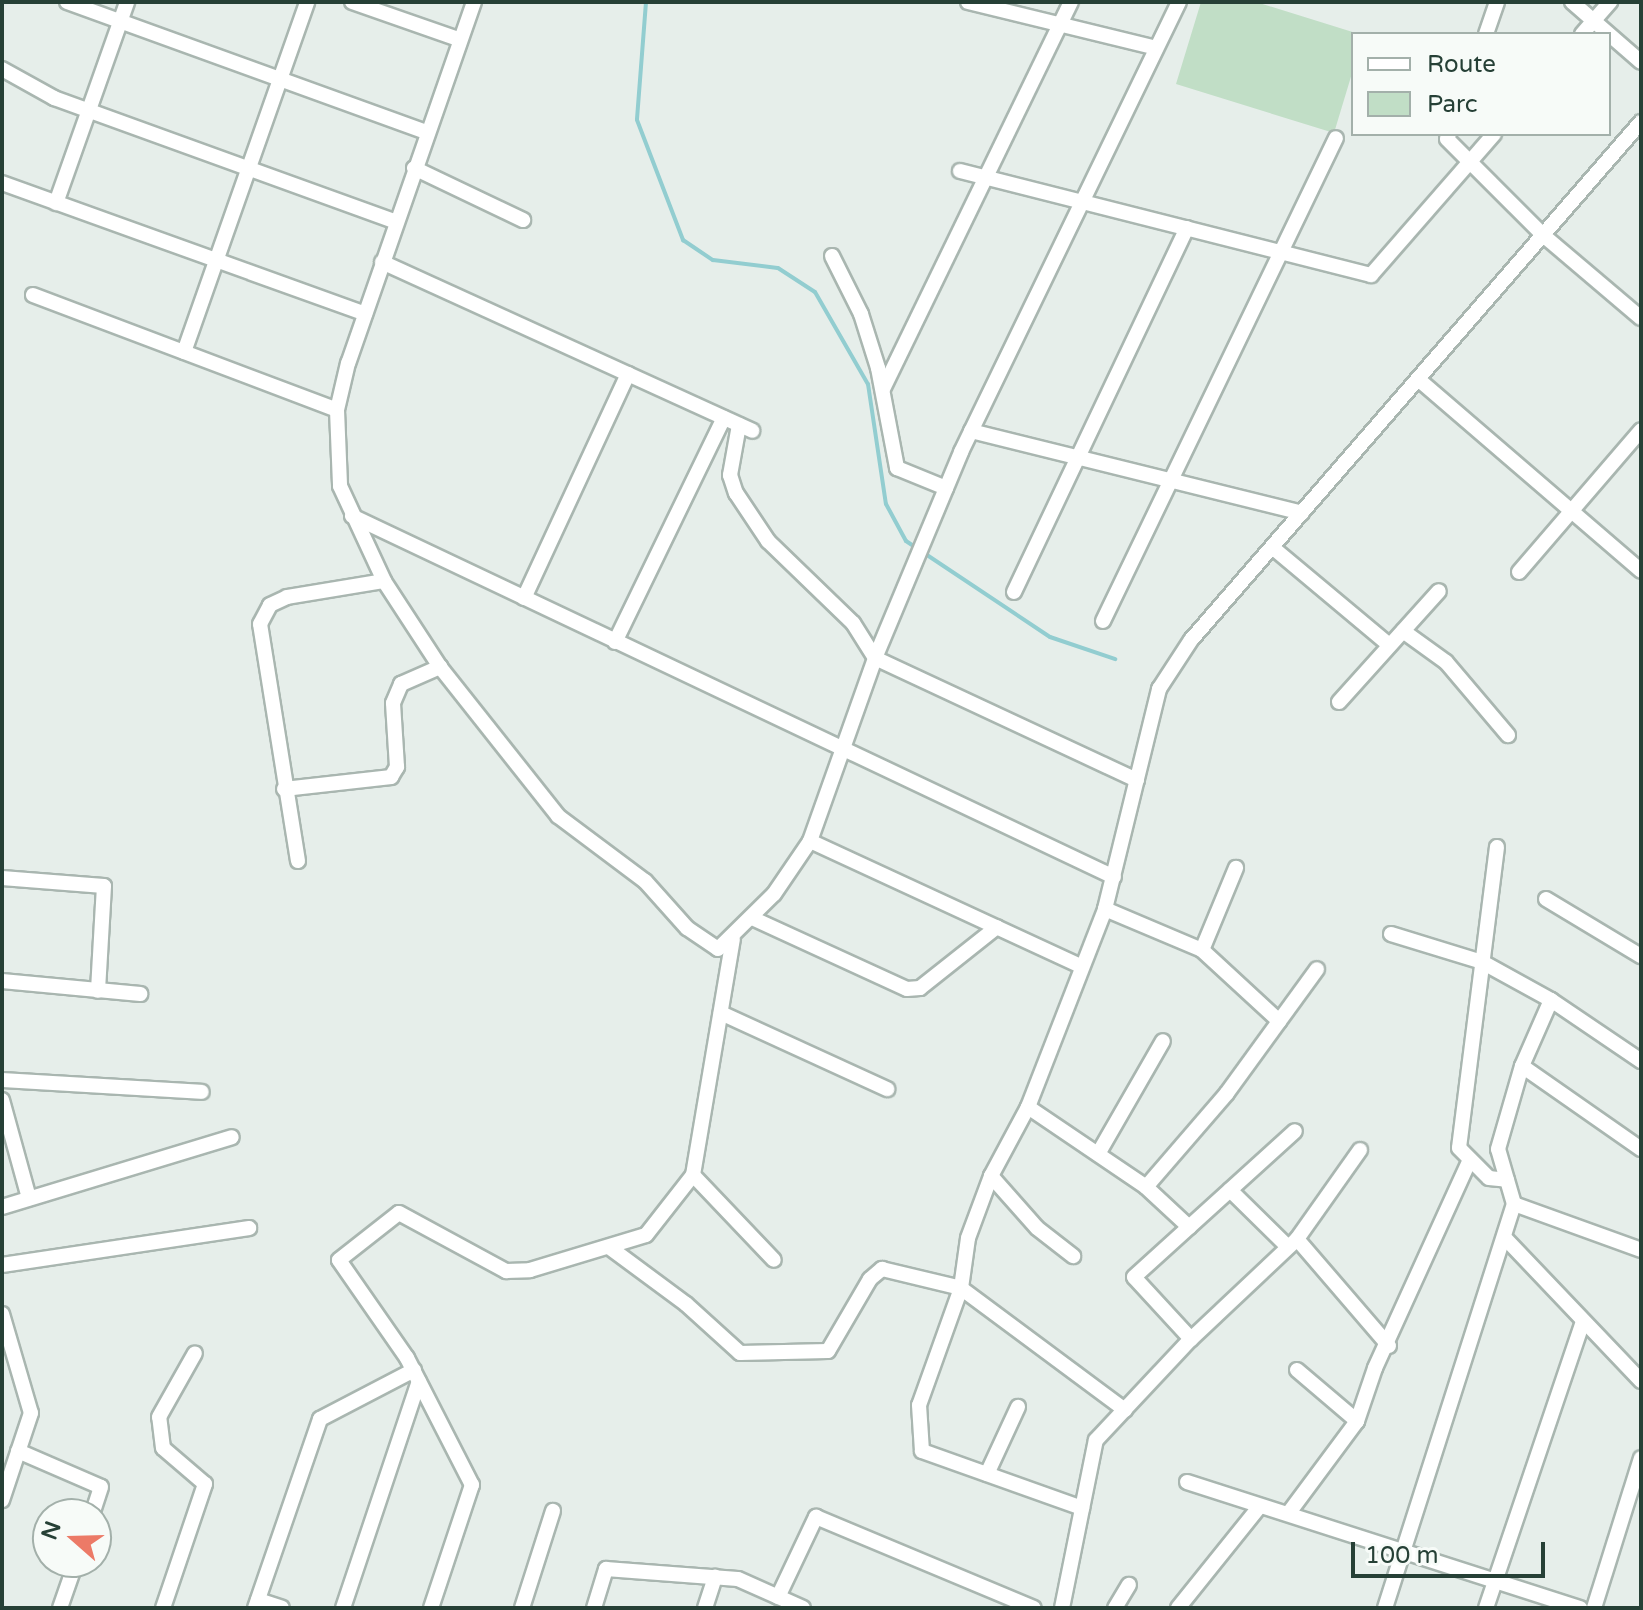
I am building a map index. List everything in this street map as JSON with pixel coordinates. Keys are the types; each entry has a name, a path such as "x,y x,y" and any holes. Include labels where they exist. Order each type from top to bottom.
{"street":[{"path":"67,2 427,132"},
{"path":"56,203 127,2"},
{"path":"184,352 307,2"},
{"path":"352,2 458,39"},
{"path":"474,2 458,39 382,262 337,410 340,486 384,581 440,667 558,816 645,881 709,947 718,949 733,939 752,918 810,841 875,658 971,431 1153,47 1179,2"},
{"path":"968,2 1153,47"},
{"path":"883,389 1071,2"},
{"path":"1487,32 1497,2"},
{"path":"1572,2 1607,32"},
{"path":"1584,32 1610,2"},
{"path":"1611,36 1641,62"},
{"path":"2,69 88,111 396,222"},
{"path":"1082,1508 922,1451 917,1433 919,1405 961,1288 968,1238 991,1176 1028,1107 1080,966 1105,909 1159,689 1191,640 1641,122"},
{"path":"1448,136 1447,139 1543,235 1641,318"},
{"path":"960,171 1371,275 1492,136"},
{"path":"1103,621 1336,138"},
{"path":"414,168 523,220"},
{"path":"2,183 365,314"},
{"path":"1014,592 1187,228"},
{"path":"832,256 861,314 883,389 897,468 946,488"},
{"path":"382,262 745,428 730,475 736,493 768,541 853,623 875,658 1137,780"},
{"path":"33,295 337,410"},
{"path":"524,598 628,374"},
{"path":"1418,379 1641,571"},
{"path":"615,642 724,418"},
{"path":"1519,572 1641,430"},
{"path":"971,431 1302,513"},
{"path":"352,516 1114,877"},
{"path":"1272,547 1389,645"},
{"path":"298,861 284,789 260,624 270,605 287,597 384,581"},
{"path":"1339,702 1439,591"},
{"path":"1403,631 1446,662 1508,735"},
{"path":"284,789 391,777 397,767 393,703 401,684 440,667"},
{"path":"810,841 1080,966"},
{"path":"1497,847 1459,1148 1489,1178 1507,1180"},
{"path":"1202,950 1236,868"},
{"path":"2,878 104,886 98,991"},
{"path":"1546,899 1641,956"},
{"path":"1105,909 1202,950 1279,1021"},
{"path":"752,918 907,989 920,988 997,927"},
{"path":"1391,934 1482,962 1551,1000 1641,1061"},
{"path":"431,1608 472,1485 416,1376 339,1260 399,1213 506,1271 530,1270 646,1235 693,1175 733,939"},
{"path":"1146,1187 1227,1093 1317,969"},
{"path":"2,981 140,994"},
{"path":"1385,1608 1514,1204 1498,1149 1522,1066 1551,1000"},
{"path":"721,1013 887,1089"},
{"path":"1098,1154 1163,1041"},
{"path":"1522,1066 1641,1149"},
{"path":"2,1080 202,1092"},
{"path":"2,1100 29,1198"},
{"path":"1028,1107 1146,1187 1189,1227"},
{"path":"1191,1339 1134,1277 1295,1131"},
{"path":"2,1207 232,1137"},
{"path":"1062,1608 1096,1440 1191,1339 1293,1243 1360,1150"},
{"path":"1288,1514 1357,1421 1470,1160"},
{"path":"693,1175 774,1260"},
{"path":"991,1176 1037,1228 1073,1256"},
{"path":"1230,1190 1293,1243 1389,1346"},
{"path":"1514,1204 1641,1250"},
{"path":"2,1265 249,1228"},
{"path":"1504,1237 1641,1381"},
{"path":"609,1247 686,1304 740,1353 828,1351 870,1279 882,1269 961,1288 1125,1410"},
{"path":"2,1314 31,1413 2,1500"},
{"path":"1486,1608 1583,1321"},
{"path":"163,1608 205,1484 163,1448 159,1417 195,1353"},
{"path":"1297,1370 1357,1421"},
{"path":"282,1608 256,1604 320,1419 416,1376"},
{"path":"343,1608 416,1376"},
{"path":"987,1474 1018,1407"},
{"path":"18,1451 101,1487 97,1498"},
{"path":"1594,1608 1641,1458"},
{"path":"1187,1482 1580,1608"},
{"path":"1178,1608 1260,1506"},
{"path":"522,1608 553,1511"},
{"path":"778,1597 816,1517 1034,1608"},
{"path":"594,1608 606,1569 738,1579 803,1608"},
{"path":"705,1608 715,1577"},
{"path":"60,1608 70,1578"},
{"path":"1115,1608 1129,1585"}],"green space":[{"path":"1201,2 1256,2 1353,32 1351,77 1334,133 1176,84"}],"waterway":[{"path":"646,2 637,120 683,240 713,260 778,268 815,292 868,384 886,504 906,541 1050,637 1115,659"}]}
